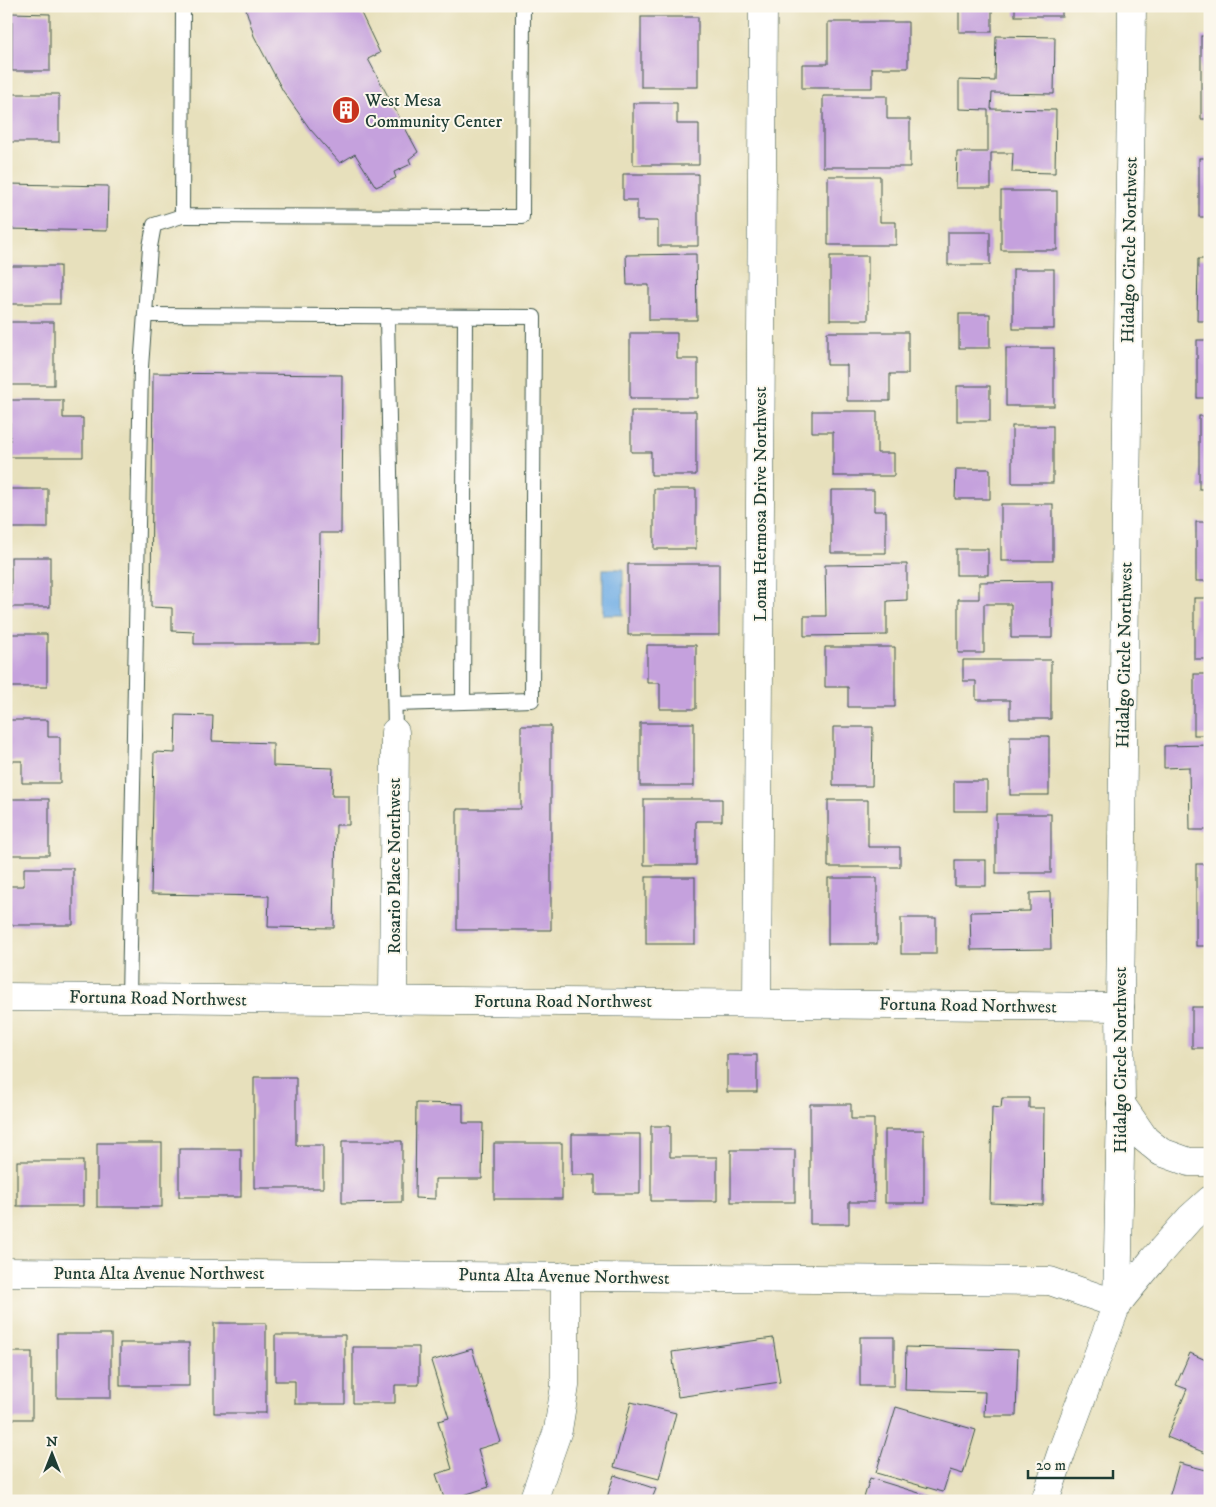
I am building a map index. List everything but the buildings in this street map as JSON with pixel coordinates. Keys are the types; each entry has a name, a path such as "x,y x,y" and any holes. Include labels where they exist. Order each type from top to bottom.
{"street":[{"name":"Loma Hermosa Drive Northwest","path":"757,1003 763,6"},
{"name":"Hidalgo Circle Northwest","path":"1118,1304 1132,6"},
{"name":"Rosario Place Northwest","path":"393,1000 395,732"},
{"name":"Fortuna Road Northwest","path":"6,997 1120,1007"},
{"path":"1121,1104 1145,1139 1161,1152 1189,1162 1210,1162"},
{"path":"1045,1501 1118,1304 1190,1218 1210,1200"},
{"name":"Punta Alta Avenue Northwest","path":"6,1272 1050,1281 1118,1304"},
{"path":"533,1501 558,1430 563,1395 565,1276"}],"lane":[{"path":"182,216 184,6"},
{"path":"129,998 141,376 150,248 154,225 182,216 522,217 523,6"},
{"path":"145,315 534,317 532,700 394,704"},
{"path":"387,316 395,732"},
{"path":"463,702 465,317"}],"water":[{"path":"603,569 623,569 623,615 603,615"}],"place":[{"name":"West Mesa Community Center","path":"346,110"}]}
